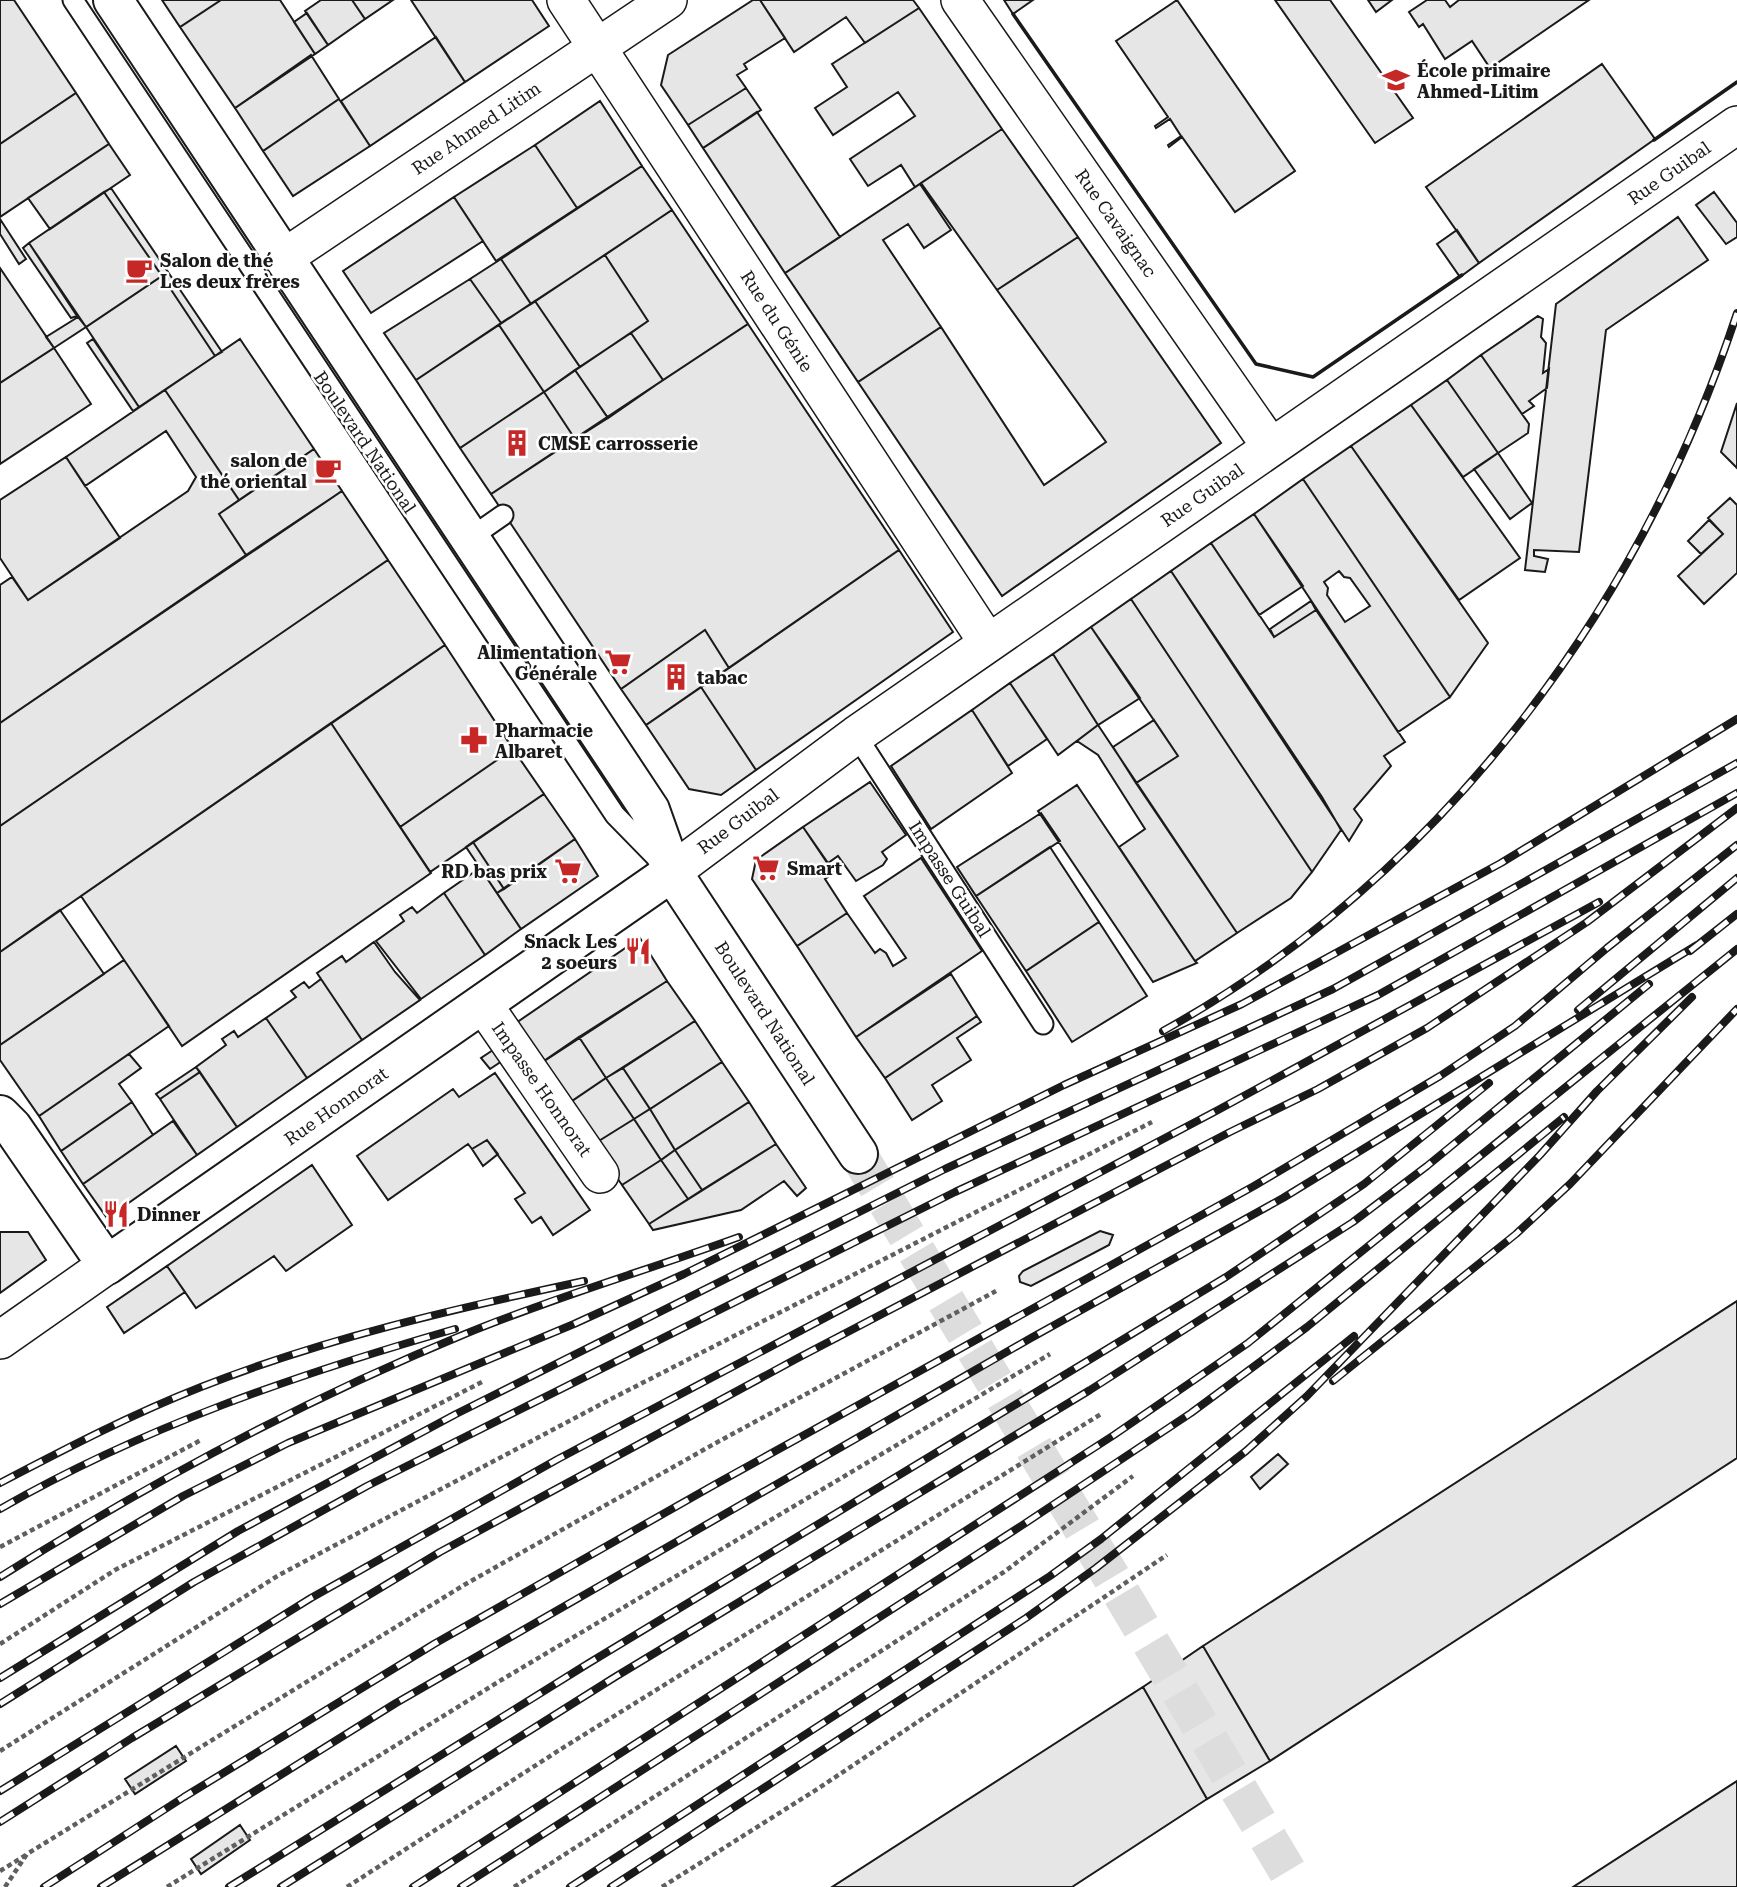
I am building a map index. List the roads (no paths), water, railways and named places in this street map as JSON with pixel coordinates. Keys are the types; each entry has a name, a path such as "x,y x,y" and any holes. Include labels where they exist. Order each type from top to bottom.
{"street":[{"name":"Boulevard National","path":"113,0 270,266 470,538 650,810 671,872 858,1154"},
{"name":"Rue du Génie","path":"566,0 988,643"},
{"name":"Rue Ahmed Litim","path":"270,266 668,0"},
{"name":"Rue Cavaignac","path":"960,0 1271,447"},
{"name":"Rue Guibal","path":"671,872 856,734 1737,125"},
{"name":"Rue Honnorat","path":"0,1340 671,872"},
{"name":"Impasse Honnorat","path":"483,1004 600,1174"},
{"path":"0,1115 12,1127 107,1265"}],"lane":[{"name":"Boulevard National","path":"73,0 270,266 615,815 624,828 671,872"},
{"path":"470,538 503,515"},
{"name":"Impasse Guibal","path":"856,734 1043,1024"}],"tunnel":[{"path":"858,1154 1297,1887"}],"railway":[{"path":"1163,1031 1263,968 1356,896 1441,815 1517,726 1585,631 1645,530 1696,423 1737,313"},
{"path":"0,1604 183,1496 288,1443 574,1324 684,1274 1064,1085 1242,1004 1501,863 1737,719"},
{"path":"0,1678 238,1531 456,1414 945,1169 1333,989 1737,763"},
{"path":"0,1704 194,1582 367,1486 955,1192 1378,995 1737,793"},
{"path":"0,1822 132,1738 440,1552 796,1359 1230,1132 1318,1089 1427,1028 1587,922 1737,808"},
{"path":"44,1887 184,1797 434,1644 714,1485 1254,1186 1440,1076 1515,1026 1607,948 1737,845"},
{"path":"1578,1010 1737,878"},
{"path":"0,1791 311,1598 558,1459 1218,1110 1599,902"},
{"path":"1690,951 1737,914"},
{"path":"101,1887 396,1703 1031,1338 1283,1198 1697,945"},
{"path":"413,1887 1114,1435 1248,1343 1737,949"},
{"path":"281,1887 615,1677 1090,1390 1353,1222 1427,1166 1649,984"},
{"path":"611,1887 1026,1618 1096,1568 1246,1451 1307,1396 1540,1155 1597,1091 1692,997"},
{"path":"1333,1381 1516,1234 1570,1184 1737,1009"},
{"path":"229,1887 589,1663 1226,1277 1364,1184 1489,1083"},
{"path":"461,1887 1021,1526 1191,1413 1307,1327 1564,1117"},
{"path":"0,1577 170,1476 345,1387 499,1321 739,1237"},
{"path":"0,1483 150,1409 248,1370 390,1326 584,1281"},
{"path":"0,1509 109,1453 222,1405 455,1329"},
{"path":"570,1887 1050,1576 1101,1539 1354,1336"}],"place":[{"name":"École primaire Ahmed-Litim","path":"1396,80"},
{"name":"Salon de thé Les deux frères","path":"139,270"},
{"name":"CMSE carrosserie","path":"517,443"},
{"name":"salon de thé oriental","path":"328,470"},
{"name":"Alimentation Générale","path":"618,662"},
{"name":"tabac","path":"676,677"},
{"name":"Pharmacie Albaret","path":"474,740"},
{"name":"Smart","path":"766,868"},
{"name":"RD bas prix","path":"568,871"},
{"name":"Snack Les 2 soeurs","path":"638,951"},
{"name":"Dinner","path":"116,1214"}]}
